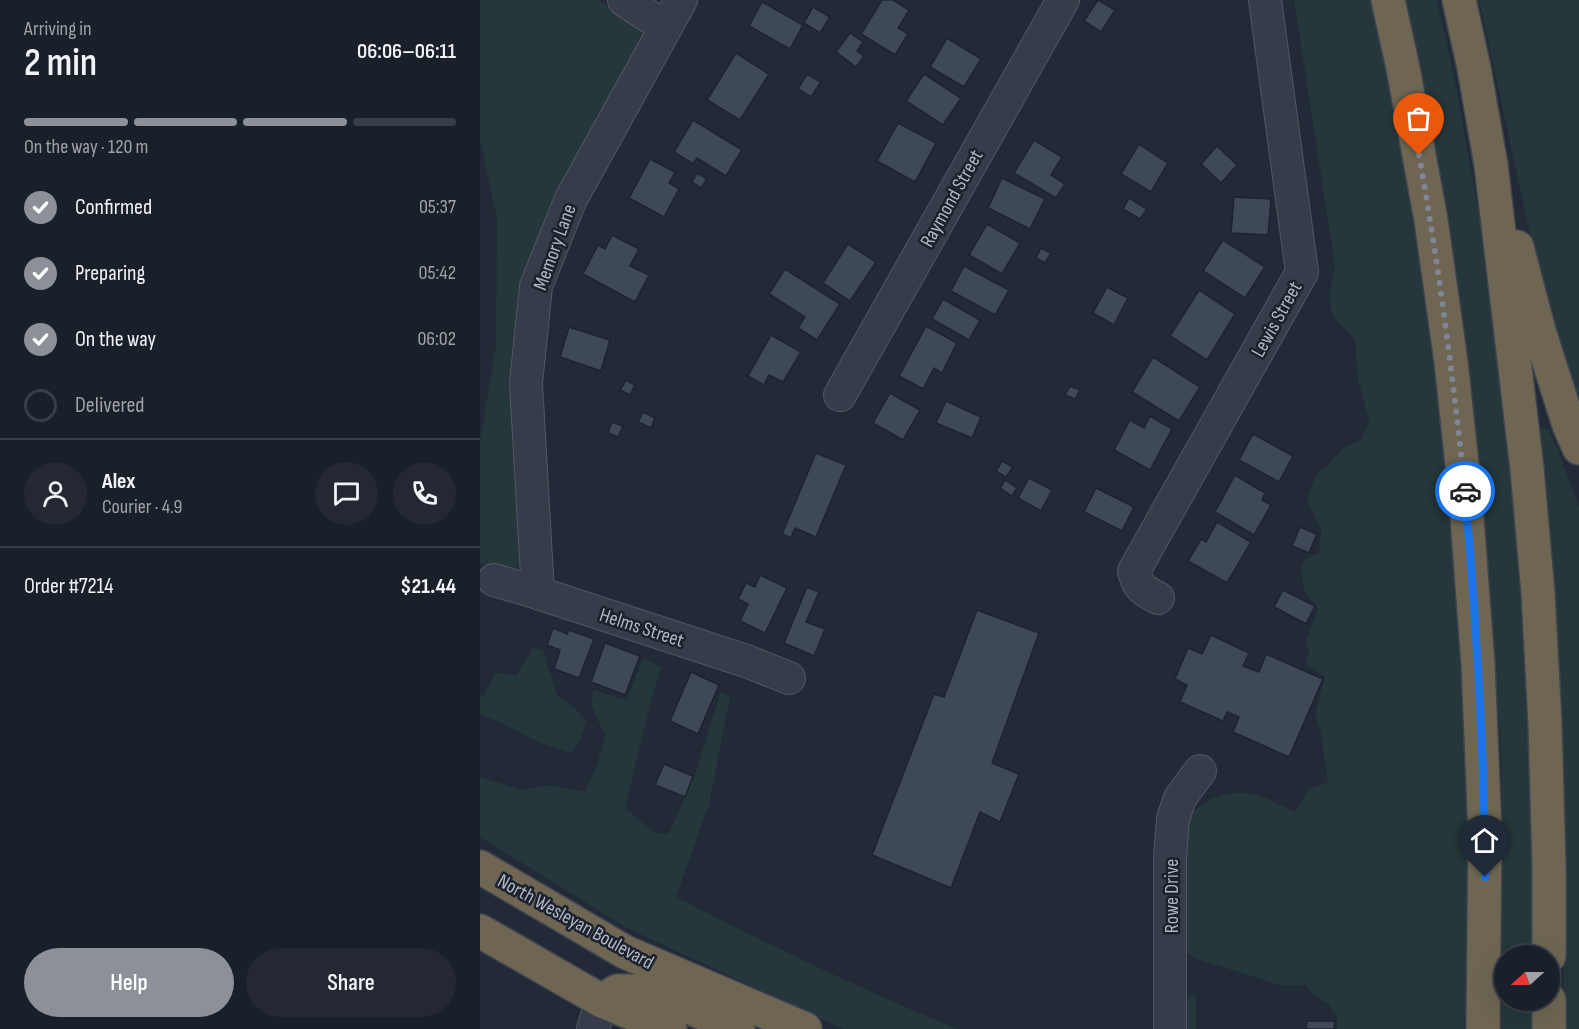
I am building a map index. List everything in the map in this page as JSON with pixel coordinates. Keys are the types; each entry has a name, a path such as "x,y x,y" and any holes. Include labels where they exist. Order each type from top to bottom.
{"highway":[{"path":"1388,0 1431,220 1451,362 1465,492 1478,664 1485,833 1483,1029"},
{"path":"1459,0 1491,165 1527,470 1538,593 1545,724 1549,945"},
{"path":"1491,165 1519,254 1539,331 1569,425 1579,448"},
{"name":"North Wesleyan Boulevard","path":"480,867 625,952 805,1029"},
{"path":"480,931 598,1015 670,1029"},
{"path":"598,1015 617,991 653,991 738,1029"},
{"path":"1548,1029 1549,1011"}],"street":[{"path":"624,0 665,27"},
{"name":"Memory Lane","path":"538,593 526,383 536,286 571,199 681,0"},
{"name":"Raymond Street","path":"840,395 1063,0"},
{"name":"Lewis Street","path":"1158,598 1145,591 1136,582 1134,571 1302,272 1265,0"},
{"name":"Helms Street","path":"494,580 746,661 789,678"},
{"name":"Rowe Drive","path":"1170,1029 1170,858 1173,819 1180,798 1200,771"}],"shaded area":[{"path":"480,0 598,0 633,21 641,30 643,39 532,271 512,360 512,443 521,515 523,561 514,569 480,563 480,441 496,345 497,219 480,140"},
{"path":"1294,0 1373,0 1407,170 1428,295 1460,606 1472,904 1464,1029 1337,1029 1337,1017 1327,1003 1312,994 1306,985 1283,986 1197,959 1184,951 1182,835 1192,814 1206,802 1234,793 1263,797 1295,812 1309,789 1328,782 1321,734 1315,714 1325,677 1306,664 1309,653 1306,640 1318,609 1304,590 1301,568 1305,560 1319,553 1321,529 1307,500 1315,476 1343,448 1362,439 1369,421 1358,379 1355,339 1333,317 1329,296 1335,266"},
{"path":"1405,0 1437,0 1455,81 1486,255 1509,451 1521,607 1529,767 1533,945 1502,945 1502,758 1488,593 1442,190"},
{"path":"1479,0 1579,0 1579,424 1536,262"},
{"path":"1540,429 1548,429 1579,507 1579,1029 1564,1029 1559,674"},
{"path":"533,648 543,650 557,696 575,708 586,721 580,740 571,753 536,741 500,722 480,715 480,695 484,696 495,673 517,675"},
{"path":"643,658 661,667 625,808 654,833 669,834 696,772 721,691 730,697 709,804 676,897 815,966 957,1029 844,1029 627,928 480,837 480,777 522,790 552,785 585,792 597,765 605,735 591,705 593,690 627,700"},
{"path":"1196,995 1196,1029 1185,1029 1185,1004 1188,996"},
{"path":"1502,1011 1533,1011 1532,1029 1502,1029"}],"building":[{"path":"882,0 893,0 909,10 898,28 908,34 895,55 861,34"},
{"path":"1098,0 1115,10 1101,32 1084,21"},
{"path":"762,2 803,25 790,49 749,26"},
{"path":"813,7 830,17 820,33 804,23"},
{"path":"850,33 863,42 857,51 864,56 856,67 836,52"},
{"path":"947,38 981,59 964,87 930,67"},
{"path":"736,53 769,74 740,120 707,100"},
{"path":"807,74 821,82 811,97 798,89"},
{"path":"924,74 961,98 943,125 906,101"},
{"path":"693,120 742,150 726,176 697,158 693,164 674,152"},
{"path":"898,123 936,143 915,182 877,161"},
{"path":"1034,140 1062,157 1051,175 1065,184 1056,198 1014,173"},
{"path":"1139,144 1168,163 1151,192 1121,174"},
{"path":"1217,146 1237,165 1221,183 1201,164"},
{"path":"650,159 675,172 669,183 679,189 664,217 629,198"},
{"path":"697,173 707,179 701,188 692,182"},
{"path":"1002,178 1045,199 1030,229 988,208"},
{"path":"1234,197 1271,199 1268,235 1231,233"},
{"path":"1129,198 1147,209 1140,219 1123,209"},
{"path":"987,224 1020,243 1002,274 969,255"},
{"path":"612,235 639,249 630,266 649,275 635,302 583,274 598,245 605,249"},
{"path":"1223,240 1265,267 1245,298 1203,271"},
{"path":"848,244 876,262 850,301 823,283"},
{"path":"1041,248 1051,253 1045,263 1036,258"},
{"path":"964,266 1009,290 995,315 951,291"},
{"path":"785,269 840,304 817,340 798,328 805,317 769,294"},
{"path":"1107,287 1128,298 1114,325 1093,313"},
{"path":"1199,290 1235,314 1207,360 1170,336"},
{"path":"943,299 980,320 969,340 932,319"},
{"path":"926,326 957,343 942,373 934,368 923,389 899,376"},
{"path":"569,327 610,340 601,371 560,357"},
{"path":"771,335 801,352 783,382 769,375 764,385 748,376"},
{"path":"1153,357 1200,387 1179,421 1132,392"},
{"path":"626,380 635,385 630,395 620,390"},
{"path":"1070,386 1080,390 1075,399 1065,395"},
{"path":"890,393 920,410 903,440 873,423"},
{"path":"946,401 981,417 972,438 936,423"},
{"path":"643,412 655,418 651,428 638,422"},
{"path":"1150,416 1172,429 1150,470 1114,450 1130,420 1144,428"},
{"path":"612,422 623,426 618,437 608,433"},
{"path":"1253,434 1293,456 1279,482 1239,460"},
{"path":"816,453 846,465 816,537 795,528 791,538 782,534"},
{"path":"1002,461 1013,467 1006,477 996,471"},
{"path":"1235,475 1265,493 1262,500 1271,505 1254,535 1215,512"},
{"path":"1029,478 1052,490 1041,511 1018,498"},
{"path":"1005,480 1017,488 1012,496 1000,488"},
{"path":"1096,488 1134,507 1122,531 1084,512"},
{"path":"1217,522 1251,542 1227,583 1188,561 1201,539 1206,542"},
{"path":"1300,527 1317,534 1309,553 1292,546"},
{"path":"760,575 787,588 765,633 740,621 748,604 738,599 746,583 755,587"},
{"path":"807,587 819,592 806,622 825,629 814,656 784,643"},
{"path":"1283,590 1315,606 1306,624 1274,607"},
{"path":"977,610 1039,633 992,763 1019,774 1000,822 980,812 951,888 872,855 934,694 944,697"},
{"path":"553,628 567,634 569,630 594,639 579,678 554,669 560,650 547,645"},
{"path":"1211,635 1249,653 1243,666 1259,672 1266,654 1323,679 1289,757 1233,732 1239,717 1227,712 1223,721 1180,702 1187,685 1175,679 1188,648 1202,654"},
{"path":"605,643 640,656 625,695 591,682"},
{"path":"691,672 719,685 698,734 670,721"},
{"path":"664,764 693,776 685,797 655,785"},
{"path":"1307,1021 1335,1021 1334,1029 1306,1029"}],"way so far":[{"path":"1419,155 1431,220 1451,362 1465,491"}],"route":[{"path":"1465,491 1478,664 1485,877"}]}
